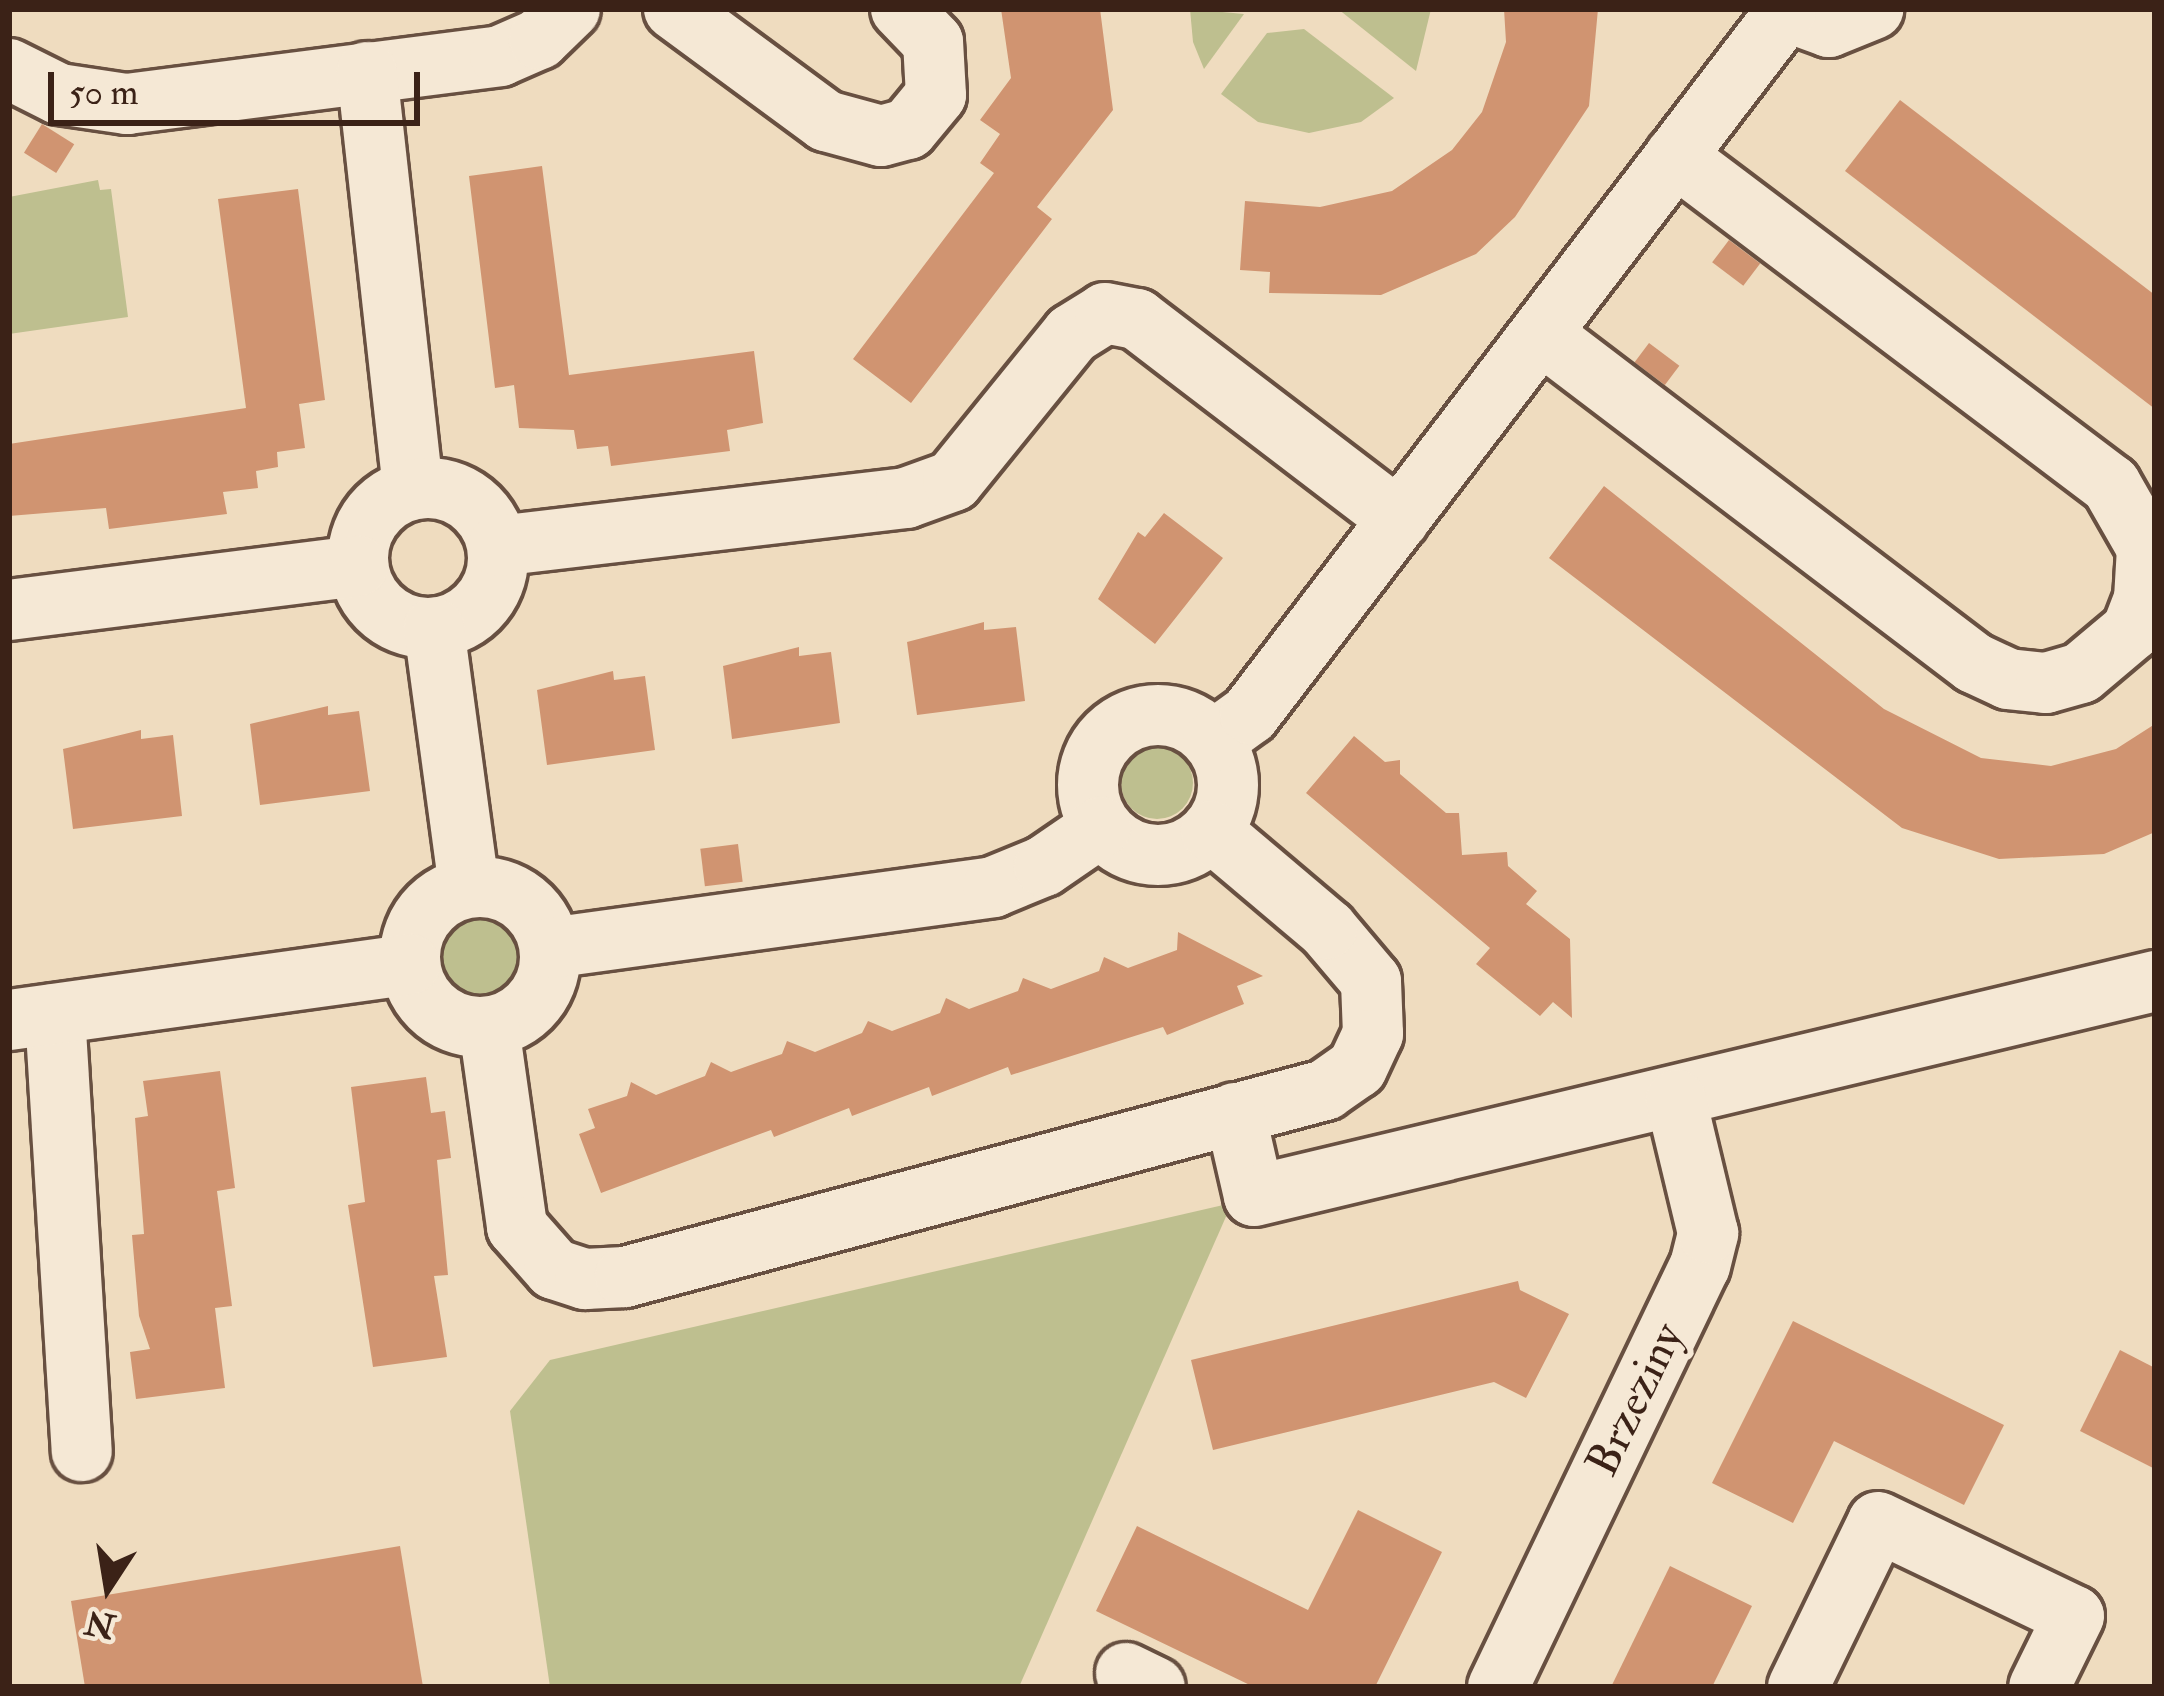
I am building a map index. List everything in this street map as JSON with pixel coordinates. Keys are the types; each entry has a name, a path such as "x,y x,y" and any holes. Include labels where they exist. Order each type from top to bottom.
{"street":[{"path":"9,69 58,94 127,104 500,56 539,39 570,9"},
{"path":"674,9 826,121 881,136 908,129 936,94 933,42 902,9"},
{"path":"1214,741 1250,714 1782,11 1829,27 1874,9"},
{"path":"367,72 413,489"},
{"path":"1541,334 1974,663 2008,679 2046,683 2080,673 2132,630 2144,599 2147,548 2111,485 1675,156"},
{"path":"498,546 906,498 953,481 1072,334 1105,314 1137,319 1399,519"},
{"path":"413,489 458,494 490,524 498,546 498,569 476,610 434,628 393,619 376,605 358,566 366,526 394,496 413,489"},
{"path":"9,610 358,566"},
{"path":"434,628 470,887"},
{"path":"1156,715 1177,718 1214,741 1228,777 1211,831 1192,847 1143,854 1101,827 1091,808 1090,765 1114,730 1156,715"},
{"path":"550,948 993,886 1044,866 1101,827"},
{"path":"489,1027 517,1226 554,1269 585,1279 625,1277 1325,1090 1357,1068 1373,1034 1371,981 1327,929 1211,831"},
{"path":"470,887 492,887 531,908 550,948 550,970 529,1008 489,1027 466,1026 428,1004 410,964 411,944 431,905 470,887"},
{"path":"82,1451 32,1017 410,964"},
{"path":"1234,1113 1254,1196 1676,1100 2155,981"},
{"name":"Brzeziny","path":"1498,1687 1700,1265 1708,1233 1676,1100"},
{"path":"1798,1687 1878,1522 2074,1616 2039,1687"}],"green space":[{"path":"1190,9 1244,14 1204,69 1193,42"},
{"path":"1338,9 1431,9 1416,71"},
{"path":"1304,29 1394,98 1361,122 1309,133 1258,122 1221,94 1267,33"},
{"path":"98,180 100,190 111,189 128,317 9,334 9,197"},
{"path":"1157,747 1183,757 1193,783 1183,809 1157,819 1131,809 1121,783 1131,757"},
{"path":"480,918 507,929 518,956 507,983 480,994 453,983 442,956 453,929"},
{"path":"1232,1203 1019,1687 550,1687 510,1411 550,1360"}],"building":[{"path":"1001,9 1100,9 1113,110 1037,207 1052,219 911,403 853,359 994,173 980,163 1000,134 980,120 1011,78"},
{"path":"1504,9 1598,9 1589,106 1515,217 1476,254 1381,295 1269,293 1270,272 1240,270 1245,201 1320,207 1392,191 1452,150 1482,112 1506,42"},
{"path":"1900,100 2155,295 2155,409 1845,171"},
{"path":"42,124 74,144 56,173 24,153"},
{"path":"542,166 569,375 754,351 763,423 727,430 730,451 611,466 608,446 577,449 574,430 519,428 514,385 495,388 469,176"},
{"path":"298,189 325,400 299,404 305,448 277,452 278,467 256,471 258,488 223,492 227,514 109,529 106,508 9,516 9,444 246,408 218,199"},
{"path":"1729,240 1760,263 1743,286 1712,262"},
{"path":"1649,343 1679,366 1665,385 1635,362"},
{"path":"1604,486 1884,709 1981,758 2051,766 2116,749 2155,724 2155,832 2104,854 1999,859 1902,828 1549,558"},
{"path":"1164,513 1223,558 1155,644 1098,599 1138,532 1145,537"},
{"path":"984,622 984,630 1016,627 1025,701 917,715 907,642"},
{"path":"799,647 799,656 831,652 840,723 732,739 723,666"},
{"path":"613,671 614,680 645,676 655,750 547,765 537,690"},
{"path":"328,706 328,715 359,711 370,791 260,805 250,724"},
{"path":"141,730 141,739 173,735 182,816 73,829 63,749"},
{"path":"1354,736 1385,762 1400,760 1400,774 1446,813 1459,813 1462,855 1507,852 1508,866 1537,891 1526,904 1570,939 1572,1018 1553,1002 1540,1016 1476,964 1490,948 1306,793"},
{"path":"738,844 743,882 705,886 700,849"},
{"path":"1178,932 1263,976 1237,986 1244,1004 1167,1035 1163,1027 1011,1075 1008,1067 932,1096 929,1087 852,1116 849,1108 774,1137 771,1130 601,1193 579,1134 595,1128 588,1109 627,1096 631,1082 656,1095 705,1076 711,1062 731,1072 782,1054 787,1041 815,1052 862,1033 868,1021 892,1031 940,1013 946,998 969,1009 1018,991 1023,978 1051,989 1099,971 1104,957 1128,968 1177,950"},
{"path":"220,1071 235,1188 217,1191 232,1306 215,1308 225,1388 136,1399 130,1352 150,1349 139,1316 132,1235 144,1234 135,1118 148,1116 143,1081"},
{"path":"426,1077 431,1113 445,1111 451,1158 437,1160 448,1275 434,1276 447,1357 373,1367 348,1205 365,1202 351,1087"},
{"path":"1518,1281 1520,1290 1569,1314 1526,1398 1494,1382 1213,1450 1191,1360"},
{"path":"1793,1321 2004,1425 1964,1505 1834,1441 1793,1523 1712,1483"},
{"path":"2120,1350 2155,1368 2155,1469 2080,1431"},
{"path":"1358,1510 1442,1552 1375,1687 1254,1687 1096,1611 1137,1526 1308,1610"},
{"path":"400,1546 423,1687 85,1687 71,1601"},
{"path":"1670,1566 1752,1606 1712,1687 1611,1687"}]}
